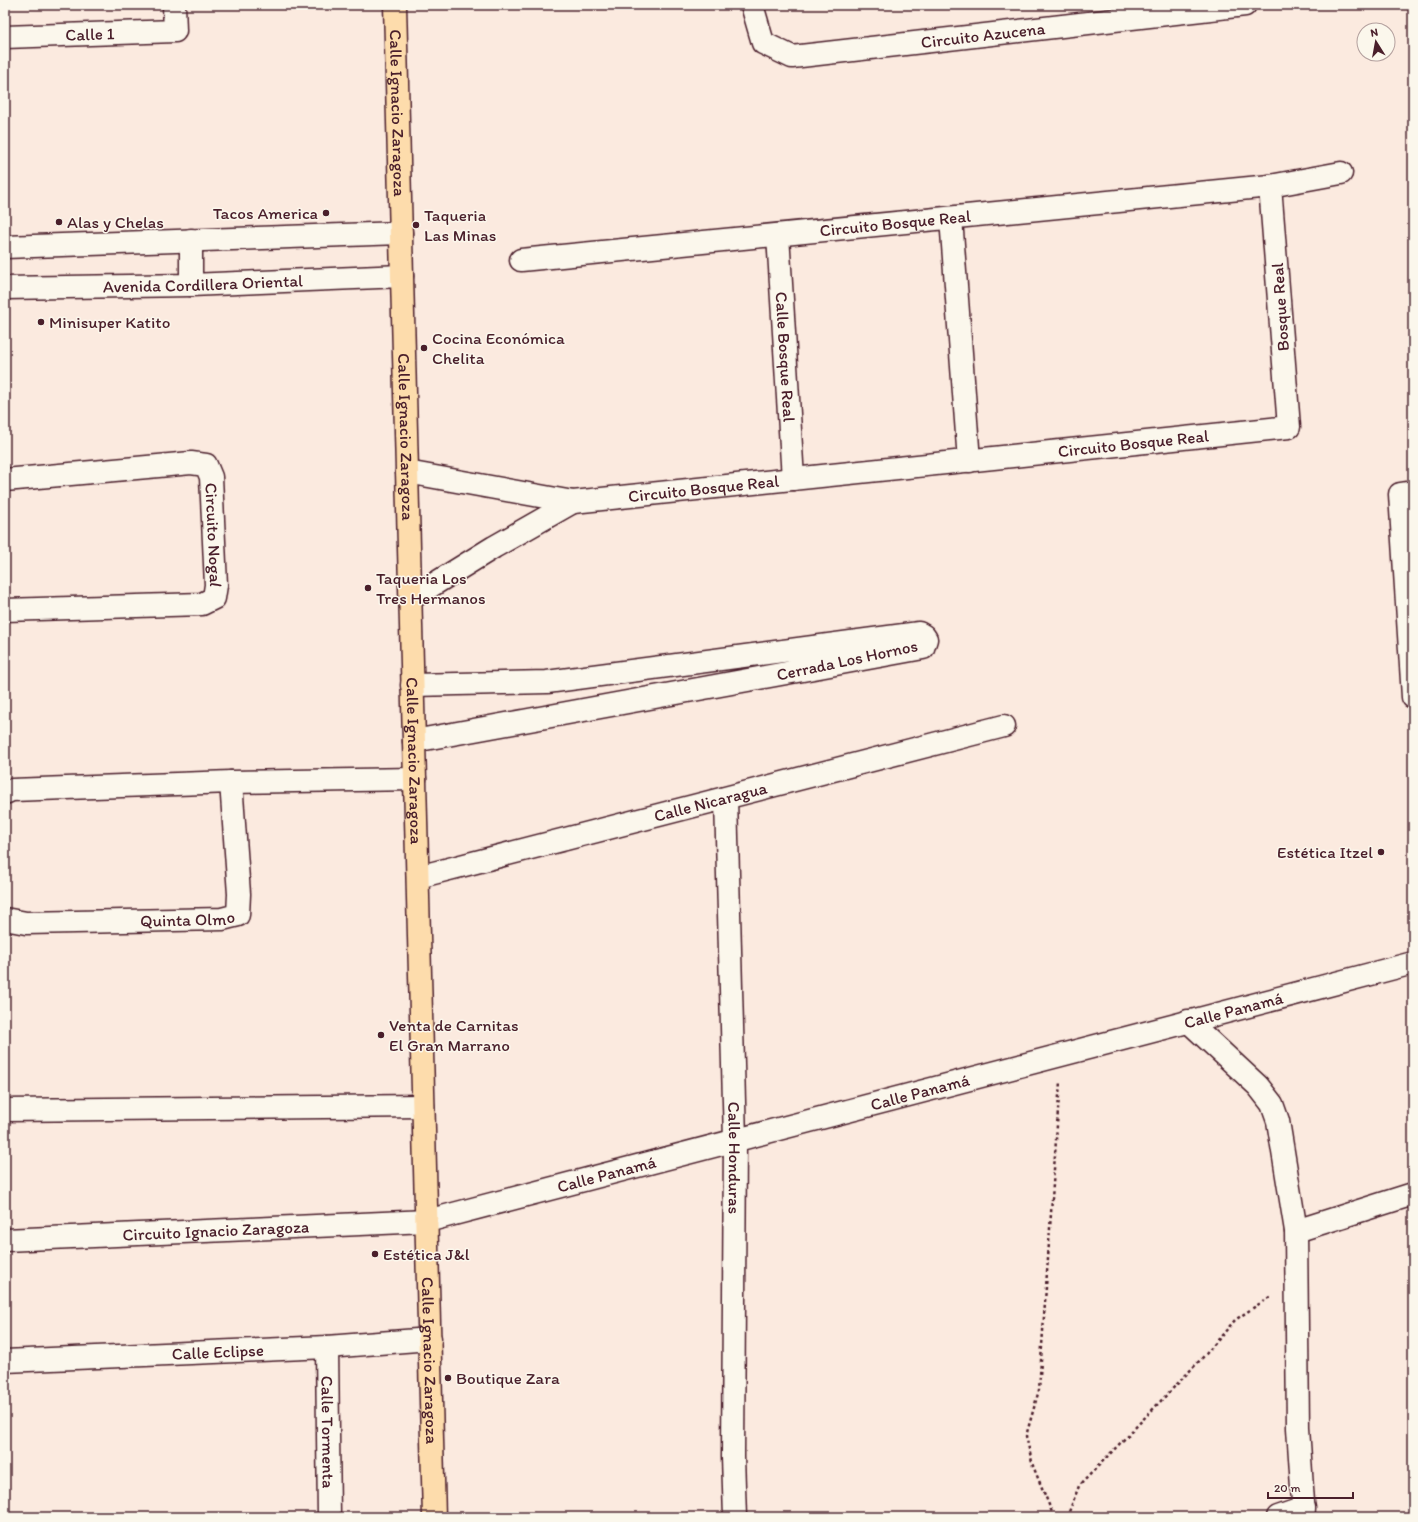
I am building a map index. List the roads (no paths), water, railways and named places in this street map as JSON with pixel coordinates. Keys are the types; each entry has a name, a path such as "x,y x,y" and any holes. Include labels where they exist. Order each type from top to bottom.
{"main road":[{"name":"Calle Ignacio Zaragoza","path":"395,5 434,1517"}],"street":[{"name":"Calle 1","path":"5,37 175,31 174,5"},
{"name":"Circuito Azucena","path":"752,5 763,43 792,57 1245,5"},
{"name":"Circuito Bosque Real","path":"521,260 1270,186 1341,173"},
{"name":"Bosque Real","path":"1270,186 1289,427"},
{"path":"951,218 969,461"},
{"path":"5,247 400,234"},
{"name":"Calle Bosque Real","path":"778,235 793,479"},
{"path":"191,240 191,285"},
{"name":"Avenida Cordillera Oriental","path":"5,288 191,285 402,276"},
{"name":"Circuito Bosque Real","path":"407,472 573,502 1289,427"},
{"name":"Circuito Nogal","path":"5,480 191,463 206,465 211,477 216,585 214,598 202,604 5,610"},
{"path":"1406,493 1413,684"},
{"name":"Circuito Bosque Real","path":"410,599 494,547 573,502"},
{"name":"Cerrada Los Hornos","path":"412,685 548,682 919,633 926,639 923,648 414,741"},
{"path":"548,682 551,717"},
{"name":"Calle Nicaragua","path":"418,877 726,799 1004,726"},
{"path":"5,793 12,790 231,782 415,778"},
{"name":"Quinta Olmo","path":"5,919 26,923 222,919 238,914 239,894 231,782"},
{"name":"Calle Honduras","path":"726,799 735,1140 733,1457 735,1517"},
{"name":"Calle Panamá","path":"427,1221 1413,963"},
{"path":"1188,1021 1258,1086 1272,1104 1278,1121 1296,1231 1298,1428 1304,1512 1278,1517"},
{"path":"5,1110 423,1106"},
{"path":"1296,1231 1413,1194"},
{"name":"Circuito Ignacio Zaragoza","path":"5,1240 427,1221"},
{"name":"Calle Eclipse","path":"5,1362 327,1347 430,1339"},
{"name":"Calle Tormenta","path":"327,1347 329,1517"}],"place":[{"name":"Tacos America","path":"326,213"},
{"name":"Alas y Chelas","path":"59,222"},
{"name":"Taqueria Las Minas","path":"416,225"},
{"name":"Minisuper Katito","path":"41,322"},
{"name":"Cocina Económica Chelita","path":"424,348"},
{"name":"Taqueria Los Tres Hermanos","path":"368,588"},
{"name":"Estética Itzel","path":"1381,852"},
{"name":"Venta de Carnitas El Gran Marrano","path":"381,1035"},
{"name":"Estética J&l","path":"375,1254"},
{"name":"Boutique Zara","path":"448,1378"}]}
